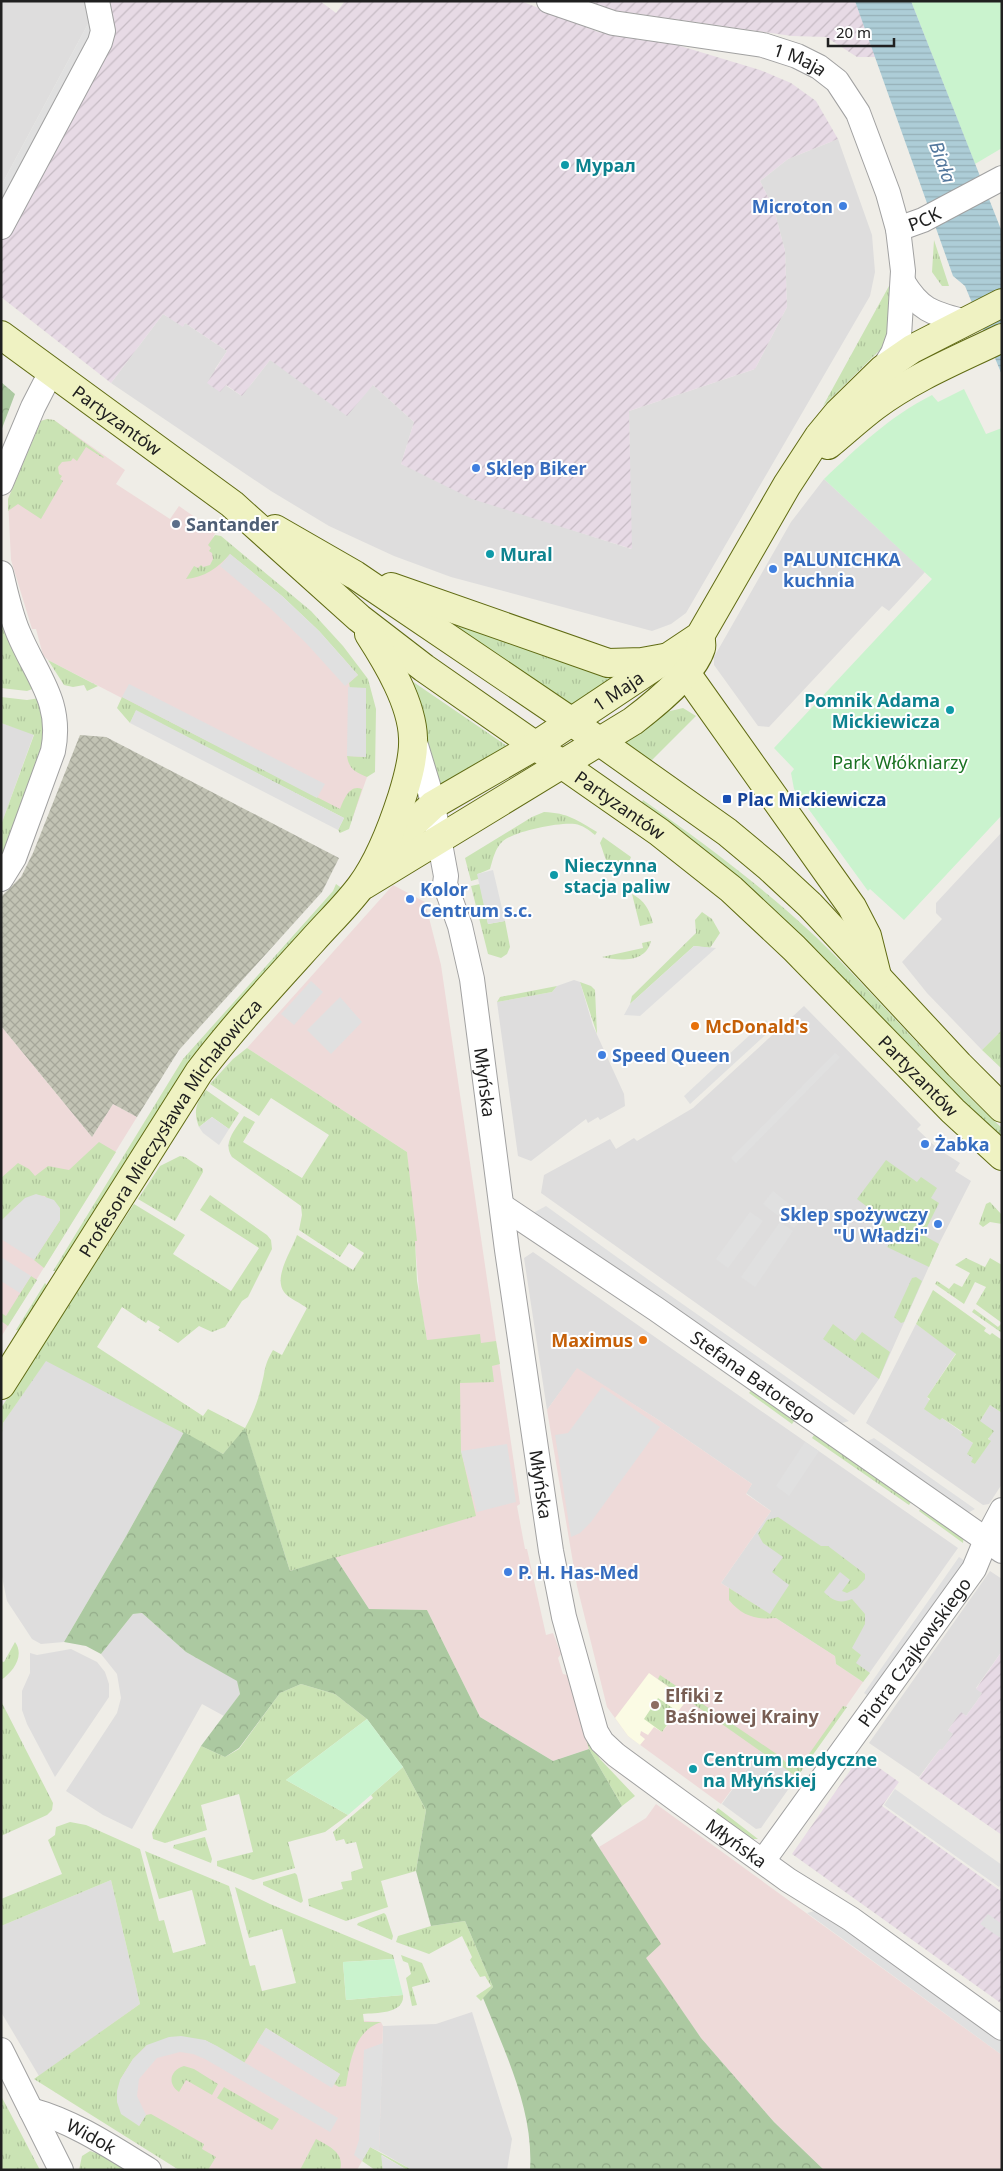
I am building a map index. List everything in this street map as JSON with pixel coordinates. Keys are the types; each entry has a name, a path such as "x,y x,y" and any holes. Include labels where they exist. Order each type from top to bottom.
{"street":[{"path":"1,227 100,42 103,32 97,1"},
{"name":"1 Maja","path":"549,1 613,23 762,45 798,56 819,67 837,81 858,113 885,185 898,229 903,282 899,314 899,336 893,353 883,368"},
{"name":"PCK","path":"898,229 923,220 999,179"},
{"name":"1 Maja","path":"903,282 912,298 919,305 962,321"},
{"name":"1 Maja","path":"535,746 572,722 678,665 701,648 700,636 787,485 819,436 838,412 883,368 912,349 962,321 1002,303"},
{"name":"Partyzantów","path":"1,335 232,504 359,618 431,674 659,832 750,906 927,1085 1002,1156"},
{"name":"1 Maja","path":"787,485 828,446 876,406 933,371 1002,338"},
{"path":"1,483 33,407 51,372"},
{"name":"Partyzantów","path":"232,504 355,575 690,803 770,867 810,905 959,1065 1002,1108"},
{"path":"1,572 17,630 51,699 55,712 56,736 53,751 17,849 1,879"},
{"name":"Partyzantów","path":"355,575 608,663 642,662 678,665 852,907 867,936 877,978"},
{"name":"Profesora Mieczysława Michałowicza","path":"1,1385 198,1072 231,1031 361,887 393,825 406,785 414,738 406,708 394,677 386,660 359,618"},
{"name":"1 Maja","path":"598,741 633,721 671,690 678,665"},
{"name":"Młyńska","path":"414,738 433,805 446,876 445,884 460,926 472,979 507,1250 549,1542 564,1617 596,1732 602,1742 616,1755 788,1880 851,1919 1002,2028"},
{"name":"Profesora Mieczysława Michałowicza","path":"361,887 598,741"},
{"name":"Profesora Mieczysława Michałowicza","path":"378,857 433,805 535,746"},
{"name":"Stefana Batorego","path":"502,1206 648,1303 994,1545"},
{"name":"Piotra Czajkowskiego","path":"763,1861 974,1569 994,1545 1002,1510"},
{"path":"1,2050 61,2170"},
{"name":"Widok","path":"31,2110 78,2126 150,2170"}],"shaded area":[{"path":"1,1 85,1 89,22 1,186"},
{"path":"105,1 320,1 336,13 345,1 521,1 598,32 677,45 760,70 791,83 816,101 838,139 788,159 760,181 774,209 785,251 787,307 755,369 629,411 632,549 472,499 401,464 414,422 373,385 347,416 270,360 242,396 226,385 220,392 207,383 227,351 185,323 183,327 163,314 111,383 1,297 1,238"},
{"path":"581,1 855,1 876,57 857,57 826,37 792,36 597,8"},
{"path":"89,22 100,42 9,212 1,195 1,186"},
{"path":"838,139 872,235 875,272 870,296 686,613 671,624 652,631 451,577 394,556 329,526 271,491 111,383 163,314 183,326 185,323 227,351 215,369 220,392 225,385 242,396 270,360 373,385 414,422 401,464 554,524 631,549 629,411 755,369 787,307 785,251 774,209 760,181 788,159"},
{"path":"47,419 54,420 125,470 116,484 170,519 179,506 216,532 213,537 360,675 369,731 367,777 353,817 48,660 43,655 36,629 32,629 11,560 8,499 41,421"},
{"path":"824,479 925,572 889,611 882,606 769,727 758,726 714,665 714,657 791,522"},
{"path":"230,554 282,596 319,631 358,675 345,686 306,643 271,609 220,566"},
{"path":"129,684 325,784 317,798 122,697"},
{"path":"348,687 366,688 366,757 347,756"},
{"path":"136,710 344,818 338,830 130,723"},
{"path":"1,723 34,734 1,825"},
{"path":"80,735 106,737 339,858 322,892 179,1050 137,1117 113,1104 92,1137 1,1026 1,897 21,877 33,853"},
{"path":"1002,832 1002,1030 982,1050 927,993 902,962 942,919 936,913 936,903"},
{"path":"493,870 505,921 488,924 477,874"},
{"path":"393,885 425,902 441,965 520,1504 517,1506 525,1549 527,1549 546,1635 553,1633 561,1654 558,1658 563,1674 567,1675 589,1749 553,1761 480,1717 427,1610 369,1609 335,1557 467,1518 420,1301 407,1152 247,1048"},
{"path":"694,946 716,948 640,1016 624,1015 630,1004"},
{"path":"574,980 580,982 593,1026 624,1094 625,1106 600,1120 598,1117 588,1123 586,1119 531,1161 518,1156 497,1002 552,992 557,986"},
{"path":"311,981 323,992 294,1025 281,1014"},
{"path":"340,997 362,1022 331,1054 307,1030"},
{"path":"804,1006 921,1125 917,1129 938,1149 960,1163 955,1171 971,1181 939,1244 879,1379 854,1415 541,1193 544,1175 610,1139 616,1149 634,1138 637,1141 693,1108"},
{"path":"766,1020 773,1028 690,1104 684,1096"},
{"path":"1,1026 92,1137 113,1104 137,1117 1,1337"},
{"path":"835,1053 840,1057 736,1163 731,1158"},
{"path":"212,1117 229,1129 219,1145 203,1133 199,1127"},
{"path":"773,1191 804,1216 794,1228 763,1204"},
{"path":"36,1194 54,1200 60,1208 60,1220 34,1260 1,1239 1,1221 25,1198"},
{"path":"546,1206 849,1421 836,1425 533,1213"},
{"path":"750,1212 763,1221 728,1268 716,1259"},
{"path":"780,1222 793,1231 755,1287 741,1277"},
{"path":"533,1252 958,1548 863,1682 835,1656 721,1583 771,1511 746,1493 752,1484 657,1419 577,1369 547,1410 524,1258"},
{"path":"1,1257 31,1276 20,1293 1,1281"},
{"path":"916,1324 956,1353 927,1397 942,1418 963,1433 962,1435 974,1444 975,1464 990,1441 980,1421 990,1405 1002,1413 1002,1484 989,1504 983,1505 866,1423"},
{"path":"46,1360 184,1432 64,1642 41,1644 32,1639 7,1601 1,1572 1,1444 3,1423"},
{"path":"577,1368 657,1419 752,1484 746,1494 771,1511 721,1583 835,1656 836,1664 863,1682 797,1777 760,1751 721,1804 628,1736 607,1707 577,1586 547,1410"},
{"path":"602,1387 660,1427 591,1522 580,1533 571,1537 555,1435 568,1433"},
{"path":"874,1438 975,1509 964,1515 861,1444"},
{"path":"805,1442 819,1451 789,1496 776,1486"},
{"path":"507,1444 516,1502 477,1512 461,1451"},
{"path":"959,1557 970,1564 874,1700 864,1693"},
{"path":"990,1571 1002,1579 1002,1651 976,1688 982,1693 977,1701 966,1716 961,1713 948,1730 954,1734 919,1777 869,1743"},
{"path":"142,1613 186,1652 238,1681 240,1694 224,1716 202,1704 132,1829 103,1815 66,1791 117,1713 121,1698 117,1674 101,1654 133,1614"},
{"path":"71,1649 97,1662 105,1672 109,1684 109,1697 55,1777 27,1724 22,1710 22,1691 30,1673 30,1653 37,1655"},
{"path":"1002,1651 1002,1835 919,1778 953,1734 948,1730 961,1712 966,1716 977,1701 982,1693 976,1689"},
{"name":"Elfiki z Baśniowej Krainy","path":"649,1673 687,1700 662,1732 654,1727 648,1735 641,1731 640,1735 645,1739 640,1745 628,1736 615,1718"},
{"path":"760,1751 797,1777 761,1828 756,1829 722,1804"},
{"path":"861,1755 899,1782 882,1806 1002,1892 1002,2004 792,1854"},
{"path":"895,1789 1002,1865 1002,1883 999,1887 884,1805"},
{"path":"656,1804 1002,2055 1002,2170 824,2170 774,2122 701,2038 645,1958 599,1847 646,1818"},
{"path":"111,1880 140,2004 39,2076 1,2012 1,1926"},
{"path":"826,1908 1002,2036 1002,2055 807,1913"},
{"path":"988,1914 1002,1924 1002,1939 980,1924"},
{"path":"140,2004 381,2022 383,2026 379,2151 370,2147 357,2170 191,2170 39,2076"},
{"path":"472,2012 512,2139 507,2170 412,2170 379,2151 383,2026 436,2024"},
{"path":"266,2028 340,2074 332,2088 257,2042"},
{"path":"181,2036 205,2040 217,2046 338,2118 330,2132 205,2059 193,2054 180,2052 157,2058 139,2079 137,2096 146,2115 139,2126 121,2114 117,2102 117,2091 120,2080 133,2059 147,2045 169,2037"},
{"path":"383,2043 379,2151 370,2147 362,2161 354,2155 359,2140 364,2050"},
{"path":"381,2155 407,2170 383,2170"}],"green space":[{"path":"911,1 1002,1 1002,148 975,164"},
{"path":"934,240 949,286 942,286 932,272"},
{"path":"889,286 891,324 885,345 823,406"},
{"path":"1,382 15,394 1,431"},
{"name":"Park Włókniarzy","path":"964,389 986,434 1002,428 1002,815 904,920 870,889 868,891 794,789 791,773 794,769 774,748 932,579 824,479 862,444 916,404 932,395 938,402"},
{"path":"47,419 54,420 104,457 86,447 77,461 73,458 71,461 62,462 58,467 59,474 62,476 60,479 63,481 41,519 18,504 8,511 8,499 41,421"},
{"path":"215,535 221,536 311,611 343,646 368,679 376,709 375,772 367,777 353,770 347,756 366,757 366,689 350,688 349,683 358,675 319,631 282,596 230,554 211,571 186,579 194,566 198,568 201,565 203,567 210,565 213,559 212,553 209,551 211,548 208,545"},
{"path":"1,609 35,688 27,691 1,688"},
{"path":"427,610 611,677 612,679 572,705 565,705"},
{"path":"48,660 98,686 87,691 84,685 73,687 64,685"},
{"path":"409,679 507,746 506,748 440,791"},
{"path":"1,697 27,700 40,698 47,738 1,862 1,825 34,735 1,723"},
{"path":"122,697 340,809 350,791 357,788 362,789 349,829 340,833 338,830 344,818 136,711 130,723 117,708"},
{"path":"683,708 696,716 651,761 624,743 624,739 666,712"},
{"path":"643,800 732,866 796,918 863,985 954,1082 1002,1128 1002,1138 945,1083 777,912 728,869 642,802"},
{"path":"544,812 566,816 597,832 595,835 580,825 559,824 509,837 498,847 490,869 478,874 478,879 471,881 465,858 532,817"},
{"path":"603,837 631,857 628,863 620,870 613,869 608,864 600,843"},
{"path":"336,884 343,889 195,1055 59,1271 53,1271 183,1059 333,891"},
{"path":"480,884 488,924 505,921 510,947 507,954 501,958 488,954 471,886"},
{"path":"632,894 646,906 653,923 640,926"},
{"path":"702,912 712,919 720,933 710,948 694,946 630,1004 632,996 696,933 695,920"},
{"path":"651,941 644,953 638,957 616,959 602,957 643,948 642,943"},
{"path":"580,982 591,986 595,990 597,1034"},
{"path":"557,986 552,992 497,1002 500,997"},
{"path":"1002,1030 1002,1069 982,1050"},
{"path":"247,1048 407,1152 417,1241 415,1241 417,1281 427,1340 480,1334 481,1343 496,1341 500,1364 492,1366 494,1382 460,1383 461,1451 476,1516 290,1571 245,1429 223,1454 46,1361 3,1423 1,1444 1,1408 134,1204 185,1235 173,1254 231,1291 259,1248 200,1210 210,1195 267,1235 271,1240 272,1249 248,1297 242,1301 225,1327 212,1332 199,1326 178,1343 158,1330 160,1327 148,1320 146,1323 122,1307 97,1347 203,1416 208,1409 245,1428 260,1393 266,1365 273,1350 282,1355 307,1308 286,1294 281,1286 284,1264 297,1235 353,1270 364,1253 349,1243 340,1257 299,1230 302,1215 301,1206 232,1157 229,1151 229,1141 244,1116 255,1122 243,1142 302,1178 329,1135 271,1098 259,1116 210,1084 233,1059"},
{"path":"206,1090 239,1113 229,1129 212,1117 199,1127 196,1112 200,1099"},
{"path":"99,1142 116,1152 44,1268 34,1260 60,1220 45,1196 38,1195 26,1199 1,1221 1,1178 18,1163 29,1169 35,1176 48,1166 69,1170"},
{"path":"180,1156 185,1157 203,1169 203,1172 175,1221 138,1199 160,1166"},
{"path":"886,1160 917,1182 921,1177 937,1188 931,1198 939,1203 923,1235 939,1244 929,1267 887,1247 893,1239 868,1220 874,1212 857,1199"},
{"path":"990,1202 1002,1215 1002,1224 990,1222 983,1227 979,1224 986,1204"},
{"path":"966,1258 985,1267 990,1258 1002,1265 1002,1323 976,1304 986,1287 975,1282 964,1304 935,1284 937,1281 949,1289 954,1283 962,1287 970,1273 955,1265"},
{"path":"31,1276 37,1280 8,1326 1,1321 1,1313 6,1316"},
{"path":"916,1277 922,1281 904,1322 901,1323 894,1317 912,1278"},
{"path":"45,1283 48,1287 22,1331 16,1330"},
{"path":"933,1290 986,1328 984,1331 990,1335 992,1333 1002,1340 1002,1413 990,1405 980,1421 994,1431 988,1439 991,1441 975,1464 971,1462 973,1458 967,1454 973,1443 961,1435 963,1432 924,1409 930,1399 927,1397 956,1354 916,1324"},
{"path":"974,1309 998,1327 1002,1323 1002,1333 972,1312"},
{"path":"833,1324 855,1341 862,1332 890,1352 879,1379 823,1339"},
{"path":"753,1388 796,1418 792,1424 749,1393"},
{"path":"245,1428 290,1571 335,1557 369,1609 427,1610 480,1717 553,1761 589,1749 622,1806 591,1835 661,1944 646,1958 701,2038 774,2122 824,2170 530,2170 530,2148 523,2104 509,2061 483,1998 493,1987 465,1921 431,1926 416,1871 426,1810 403,1767 367,1719 335,1694 301,1684 280,1693 239,1748 225,1757 201,1746 240,1694 237,1681 186,1652 142,1613 133,1614 101,1654 86,1646 64,1642 184,1432 223,1454"},
{"path":"816,1432 913,1499 909,1505 812,1438"},
{"path":"923,1505 964,1534 963,1543 919,1511"},
{"path":"778,1517 821,1546 828,1546 865,1574 865,1579 857,1588 847,1593 842,1591 850,1580 840,1572 824,1592 830,1598 837,1601 852,1599 865,1614 865,1624 852,1648 861,1655 856,1663 870,1673 863,1682 836,1664 835,1656 776,1618 750,1616 739,1610 729,1600 729,1588 770,1614 789,1585 772,1572 783,1557 763,1543 758,1534 767,1520"},
{"path":"15,1642 18,1647 18,1658 10,1673 1,1680 1,1661 4,1662"},
{"path":"570,1674 593,1748 600,1759 635,1796 622,1806 589,1749 567,1675"},
{"path":"660,1675 781,1757 789,1766 798,1765 804,1761 843,1706 847,1707 797,1777 658,1679"},
{"path":"301,1684 335,1694 367,1719 286,1780 348,1815 325,1832 288,1842 295,1868 253,1880 217,1866 217,1861 253,1852 239,1794 201,1805 207,1830 165,1843 153,1839 152,1833 201,1746 225,1757 239,1749 280,1693"},
{"path":"658,1698 677,1711 662,1732 644,1719"},
{"path":"1,1701 53,1803 52,1810 47,1815 1,1836"},
{"path":"367,1719 403,1767 348,1815 286,1780"},
{"path":"403,1767 426,1810 416,1871 381,1881 388,1907 346,1921 309,1906 308,1899 343,1889 341,1882 352,1880 351,1872 363,1868 356,1842 346,1844 344,1839 336,1841 333,1832 373,1798 371,1795"},
{"path":"718,1808 758,1839 750,1839 714,1813"},
{"path":"70,1822 86,1825 140,1849 159,1921 164,1920 173,1953 206,1944 192,1890 159,1899 145,1851 229,1886 250,1966 255,1965 262,1991 296,1983 282,1929 249,1938 235,1887 270,1904 393,1955 394,1959 343,1962 346,2000 403,1995 402,2001 395,2009 382,2013 363,2014 364,2022 381,2022 372,2026 359,2040 349,2067 346,2086 339,2087 334,2084 340,2074 266,2028 244,2063 205,2040 147,2045 133,2059 120,2080 139,2126 146,2115 151,2114 204,2144 202,2149 216,2157 208,2170 179,2170 34,2079 140,2004 111,1880 1,1926 1,1899 62,1874 48,1840 55,1835 56,1827"},
{"path":"205,1837 212,1859 211,1863 173,1848 174,1845"},
{"path":"295,1873 303,1901 301,1903 263,1885 263,1882"},
{"path":"384,1913 393,1936 392,1940 357,1925 358,1923"},
{"path":"465,1921 493,1987 481,2001 476,1996 491,1986 485,1976 480,1977 470,1960 472,1957 462,1936 429,1954 396,1942 398,1936 431,1926"},
{"path":"401,1955 422,1963 430,1982 412,1987 417,2005 412,2006 406,1978 411,1974 408,1963 403,1961"},
{"path":"394,1959 403,1995 346,2000 343,1962"},
{"path":"184,2066 194,2069 218,2084 212,2095 186,2080 179,2092 175,2089 172,2081 173,2074"},
{"path":"224,2087 279,2119 272,2130 217,2098"},
{"path":"1,2096 7,2107 40,2170 1,2170"},
{"path":"316,2139 335,2151 340,2159 340,2170 300,2170"},
{"path":"370,2147 412,2170 407,2170 382,2155 383,2170 375,2170 362,2161"},
{"path":"90,2151 102,2155 126,2170 79,2170 82,2156"}],"water":[{"name":"Biała","path":"855,1 911,1 1002,232 1002,375 965,286 953,276"}],"place":[{"name":"Мурал","path":"565,165"},
{"name":"Microton","path":"843,206"},
{"name":"Sklep Biker","path":"476,468"},
{"name":"Santander","path":"176,524"},
{"name":"Mural","path":"490,554"},
{"name":"PALUNICHKA kuchnia","path":"773,569"},
{"name":"Pomnik Adama Mickiewicza","path":"950,710"},
{"name":"Plac Mickiewicza","path":"727,799"},
{"name":"Nieczynna stacja paliw","path":"554,875"},
{"name":"Kolor Centrum s.c.","path":"410,899"},
{"name":"McDonald's","path":"695,1026"},
{"name":"Speed Queen","path":"602,1055"},
{"name":"Żabka","path":"925,1144"},
{"name":"Sklep spożywczy \"U Władzi\"","path":"938,1224"},
{"name":"Maximus","path":"643,1340"},
{"name":"P. H. Has-Med","path":"508,1572"},
{"name":"Elfiki z Baśniowej Krainy","path":"655,1705"},
{"name":"Centrum medyczne na Młyńskiej","path":"693,1769"}]}
